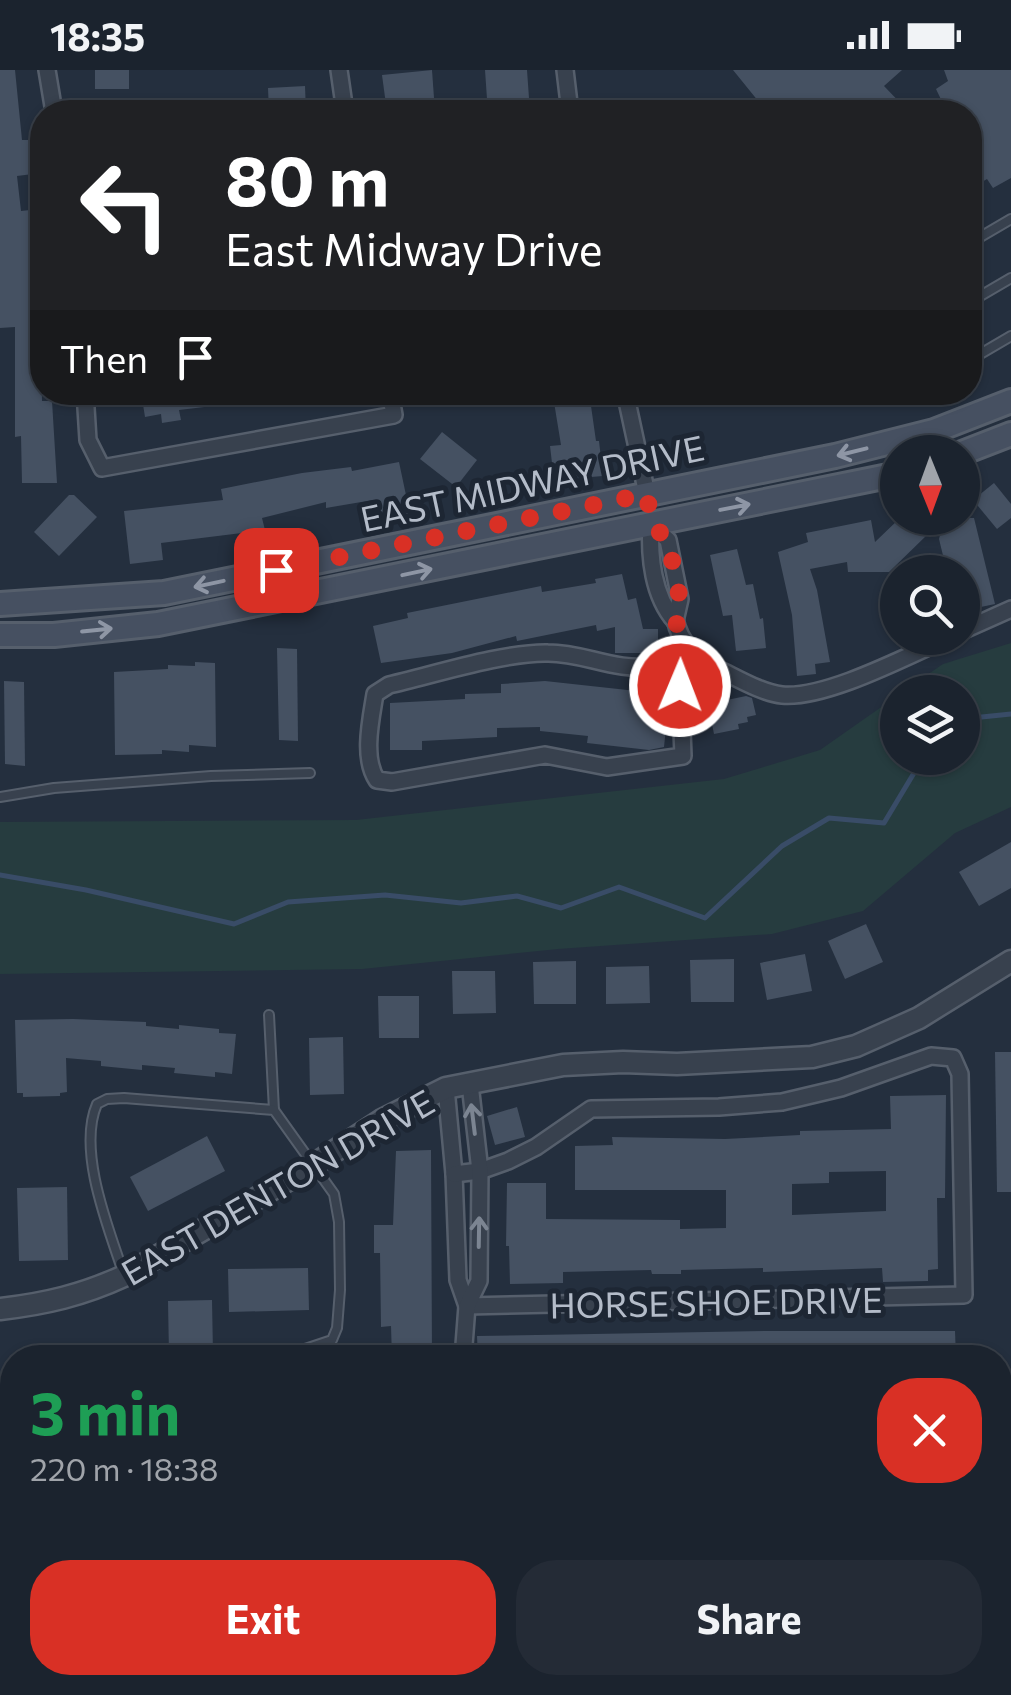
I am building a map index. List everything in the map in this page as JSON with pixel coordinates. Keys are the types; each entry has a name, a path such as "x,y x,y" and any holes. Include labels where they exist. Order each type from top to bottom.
{"main road":[{"name":"EAST MIDWAY DRIVE","path":"0,604 164,593 835,456 934,431 1011,400"},
{"path":"980,446 1011,434"},
{"name":"EAST MIDWAY DRIVE","path":"0,636 54,635 158,624 880,478"},
{"path":"647,494 651,524"}],"street":[{"path":"47,70 52,100"},
{"path":"340,70 344,100"},
{"path":"565,70 569,100"},
{"path":"86,405 88,440 102,468 394,415 392,405"},
{"path":"628,405 647,494"},
{"path":"651,524 650,544 661,605 675,619 681,647 683,756 607,767 545,755 392,782 377,780 370,770 375,694 388,686 548,652 616,668 661,666 681,647"},
{"path":"980,623 1011,609"},
{"path":"681,647 700,660 780,695 809,693 911,655"},
{"name":"EAST DENTON DRIVE","path":"0,1308 46,1304 92,1291 124,1276 312,1166 382,1120 446,1088 563,1064 768,1061 827,1053 856,1046 919,1018 1011,961"},
{"name":"HORSE SHOE DRIVE","path":"467,1306 964,1295 960,1074 953,1058 930,1056 842,1088 782,1102 719,1107 592,1108 536,1147 480,1171"},
{"path":"464,1345 467,1306 478,1281 480,1171 470,1084"},
{"path":"446,1088 458,1280 467,1306"},
{"path":"454,1174 480,1171"}],"lane":[{"path":"982,237 1011,220"},
{"path":"982,295 1011,278"},
{"path":"982,353 1011,336"},
{"path":"0,797 54,788 310,773"},
{"path":"269,1015 274,1110 334,1194 339,1222 337,1328 332,1340 317,1345"},
{"path":"124,1276 102,1209 92,1160 93,1114 97,1104 124,1098 274,1110"}],"green space":[{"path":"1011,643 1011,807 955,833 863,911 772,934 558,949 362,969 0,974 0,822 356,820 724,779 820,750 880,708 880,775 980,775 980,675 927,675 943,664"}],"building":[{"path":"0,70 15,70 22,140 28,140 30,154 30,174 17,176 21,211 30,210 30,405 52,405 57,483 22,483 21,436 15,437 15,327 0,328"},
{"path":"95,70 129,70 129,89 95,89"},
{"path":"432,70 434,100 385,100 382,75"},
{"path":"485,70 527,70 529,100 482,100 487,99"},
{"path":"733,70 902,70 884,86 897,100 757,100"},
{"path":"944,70 1011,70 1011,178 993,188 987,179 982,182 982,100 941,100 936,89 948,81"},
{"path":"305,86 306,100 268,100 268,88"},
{"path":"143,405 222,405 179,410 181,420 162,423 161,414 145,417"},
{"path":"554,405 591,405 603,476 554,480 550,446 561,445"},
{"path":"442,432 477,460 456,487 420,459"},
{"path":"399,462 410,514 378,521 373,500 326,508 326,502 262,518 265,530 161,543 163,560 130,564 124,511 223,500 221,489 302,473 351,467 352,471"},
{"path":"994,483 1011,504 1011,518 997,529 980,508 980,494"},
{"path":"69,495 74,495 97,517 59,556 34,532"},
{"path":"871,520 875,542 882,535 927,535 906,555 880,555 880,572 848,572 847,562 810,569 830,662 815,664 816,674 797,676 792,615 778,552 808,542 806,533"},
{"path":"940,535 978,535 995,604 980,607 980,555 943,555"},
{"path":"737,549 746,585 753,584 760,619 763,618 766,648 736,651 732,615 723,616 710,555"},
{"path":"622,574 628,600 636,598 643,629 658,629 658,653 615,653 615,627 597,631 596,625 517,641 516,636 452,653 381,663 373,626 408,618 407,613 541,586 542,592 596,583 595,579"},
{"path":"277,648 297,649 298,741 279,740"},
{"path":"195,662 215,663 216,747 189,745 189,752 162,750 162,754 115,755 114,672 195,666"},
{"path":"4,681 24,682 25,766 5,764"},
{"path":"545,681 664,694 662,709 668,709 664,747 649,750 587,743 588,736 540,731 540,727 497,728 497,737 422,741 422,750 390,750 390,703 465,699 465,694 501,693 501,684"},
{"path":"752,698 756,715 738,724 739,729 714,734 708,704"},
{"path":"1011,842 1011,888 979,906 959,872"},
{"path":"866,924 883,962 845,979 828,941"},
{"path":"805,954 812,991 767,1000 760,963"},
{"path":"734,959 734,1002 691,1002 690,960"},
{"path":"576,961 576,1004 534,1004 533,962"},
{"path":"649,966 650,1003 606,1004 606,967"},
{"path":"452,971 495,971 496,1013 453,1014"},
{"path":"378,996 419,996 419,1038 379,1038"},
{"path":"15,1020 146,1022 146,1026 179,1029 179,1025 236,1034 232,1074 215,1072 215,1077 174,1073 175,1068 142,1065 142,1070 66,1058 67,1092 60,1096 23,1097 23,1093 17,1093"},
{"path":"343,1037 344,1094 310,1095 309,1038"},
{"path":"995,1052 1011,1052 1011,1192 997,1192"},
{"path":"946,1095 945,1198 937,1198 938,1269 928,1270 928,1281 883,1282 882,1268 763,1272 763,1268 681,1270 681,1274 652,1274 651,1270 563,1272 563,1283 510,1284 507,1183 546,1183 546,1219 680,1220 680,1229 726,1228 726,1190 575,1190 575,1146 613,1145 612,1137 725,1139 800,1135 800,1131 891,1129 890,1096","holes":["886,1171 886,1211 792,1215 792,1184 829,1183 829,1172"]},
{"path":"517,1107 525,1137 495,1145 487,1116"},
{"path":"207,1136 225,1171 148,1211 130,1177"},
{"path":"431,1150 432,1345 392,1345 391,1326 381,1327 380,1253 374,1253 374,1225 393,1225 396,1151"},
{"path":"67,1187 68,1260 19,1261 17,1188"},
{"path":"308,1268 309,1310 229,1312 228,1269"},
{"path":"212,1300 213,1345 169,1345 168,1301"},
{"path":"955,1331 956,1345 477,1345 477,1336"}],"waterway":[{"path":"980,717 1011,714"},
{"path":"0,875 234,924 288,902 385,895 461,903 517,896 561,908 619,887 705,918 782,846 829,818 884,823 913,775"}],"route":[{"path":"276,570 647,494 651,524 668,540 680,599 675,619 683,642 679,652 680,686"}]}
